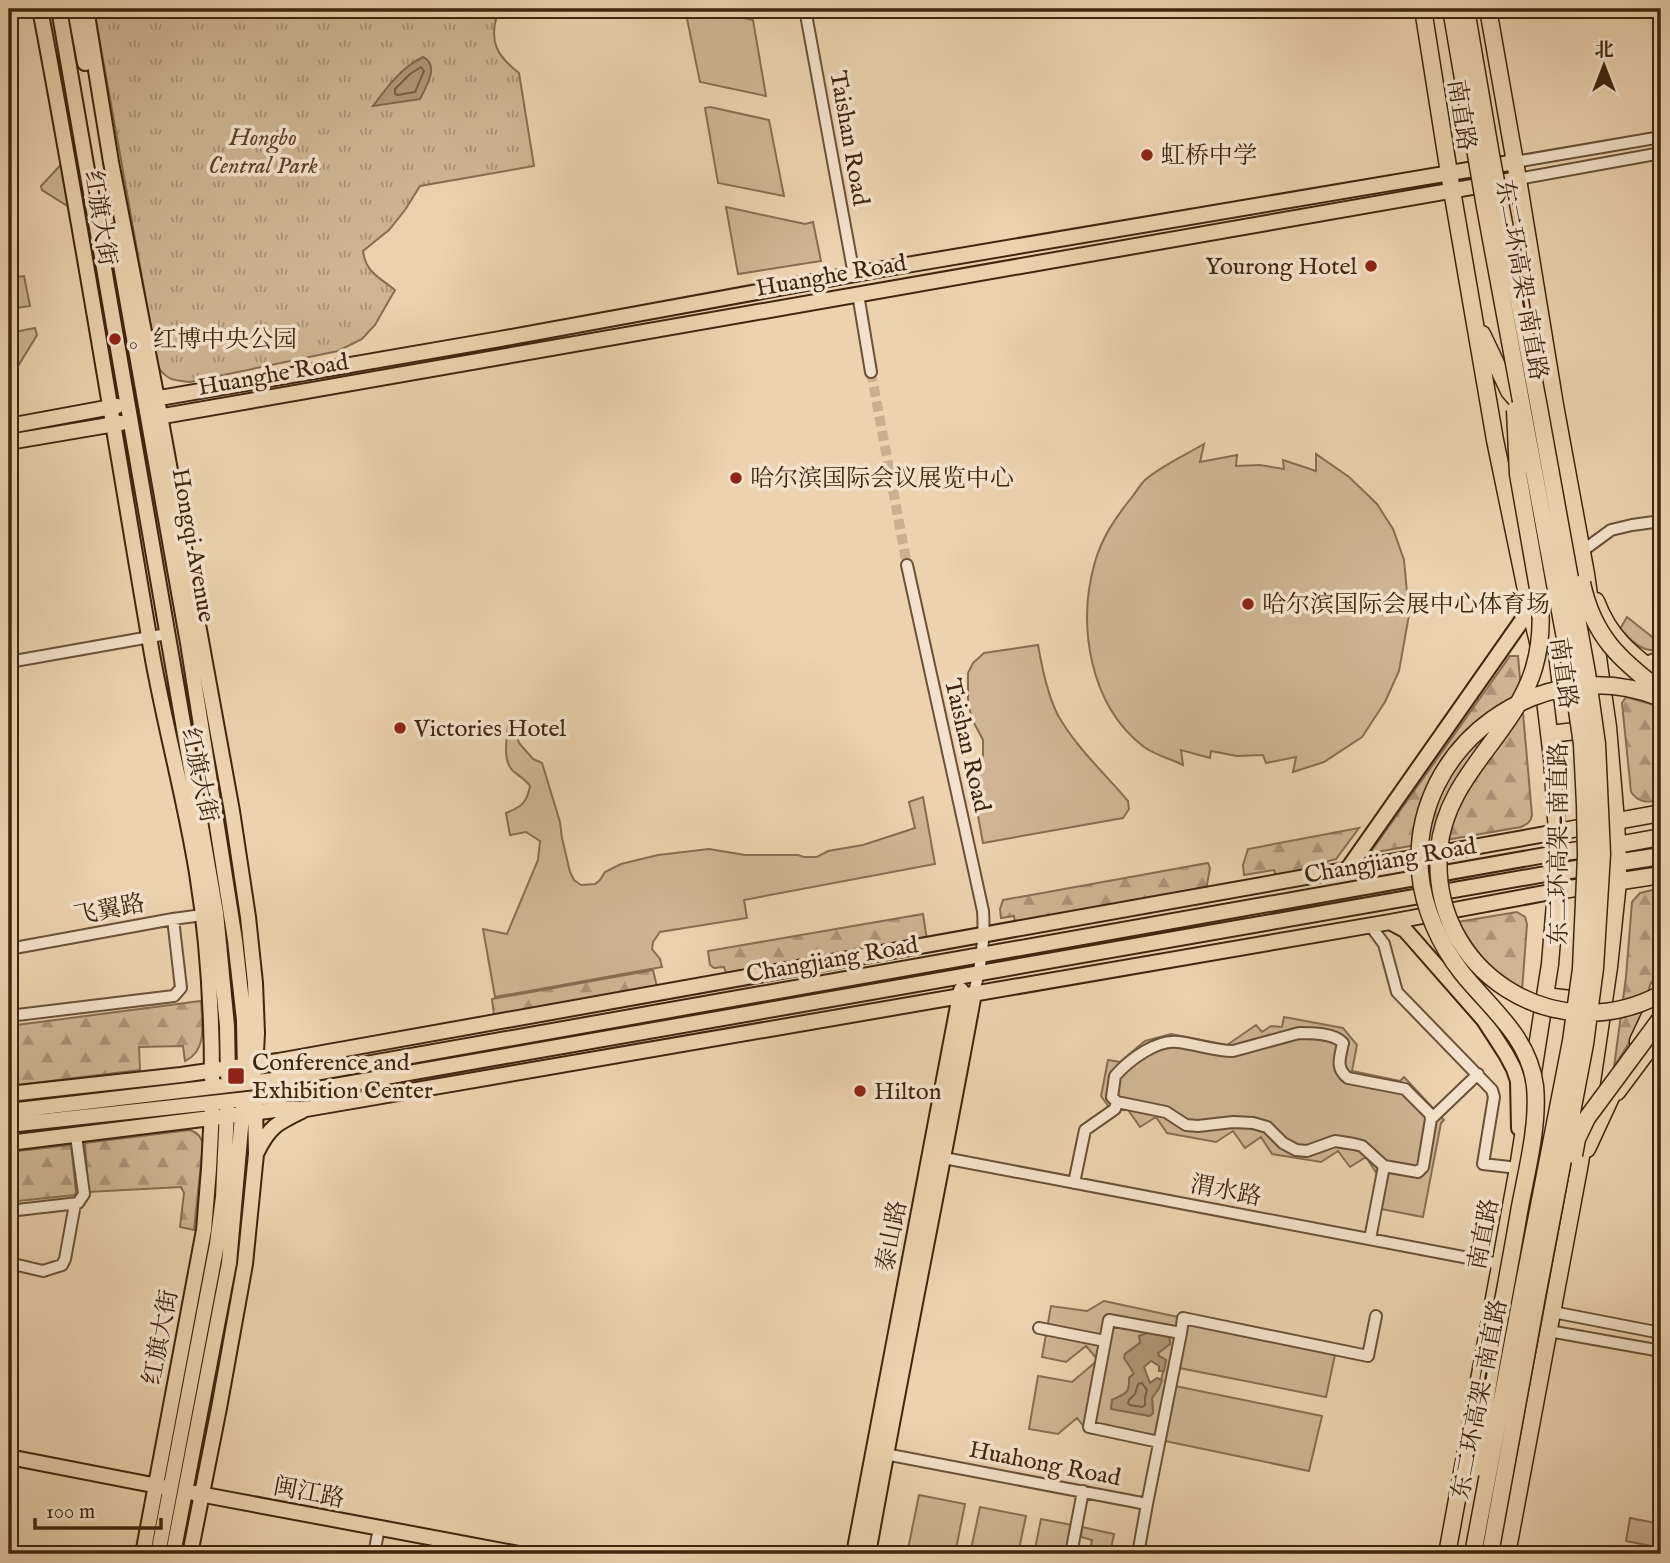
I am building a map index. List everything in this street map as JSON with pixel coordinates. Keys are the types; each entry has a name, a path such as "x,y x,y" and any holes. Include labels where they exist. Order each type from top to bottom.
{"highway":[{"name":"南直路","path":"1423,9 1473,316 1508,505 1538,642 1550,734 1557,832 1556,891 1550,964 1518,1168 1447,1554"},
{"name":"东二环高架-南直路","path":"1451,9 1574,689 1582,744 1586,856 1581,969 1571,1041 1473,1554"},
{"name":"东二环高架-南直路","path":"1466,9 1575,602 1595,732 1602,854 1595,968 1585,1044 1490,1554"},
{"name":"南直路","path":"1488,9 1586,574 1608,726 1618,863 1604,1003 1580,1163 1507,1554"},
{"path":"1473,316 1509,391 1515,398 1525,401 1534,394 1539,308"},
{"path":"1512,349 1518,474 1539,594 1540,638 1535,666 1524,692 1505,724 1459,788 1447,813 1439,850 1439,885 1443,906 1454,932 1474,960 1495,980 1534,1003 1576,1013 1593,1014 1639,1005 1661,993"},
{"path":"1538,402 1564,491 1587,605 1616,653 1661,691"},
{"path":"1508,505 1515,424 1518,416 1525,413 1534,414 1542,423 1571,495"},
{"path":"1586,574 1603,620 1615,637 1661,677"},
{"path":"1479,1520 1484,1412 1529,1160 1535,1115 1535,1087 1520,1043 1501,1015 1451,958 1435,928 1420,871 1422,830 1439,781 1449,765 1468,740 1508,708 1550,691 1588,685 1609,685 1661,698"},
{"path":"1550,734 1608,726"},
{"path":"1557,832 1661,813"},
{"name":"Changjiang Road","path":"1557,853 1661,837"},
{"name":"Changjiang Road","path":"1557,872 1661,856"},
{"path":"1556,891 1661,875"},
{"path":"1580,1163 1661,993"},
{"path":"1545,996 1604,1003"},
{"path":"1497,1520 1525,1413 1577,1139 1587,1118 1661,1018"},
{"path":"1608,1105 1661,1033"}],"main road":[{"name":"红旗大街","path":"40,9 149,637 196,871 210,914 211,1039 220,1069 212,1095 204,1230 143,1554"},
{"name":"Hongqi Avenue","path":"59,9 167,634 225,996 220,1069 228,1093"},
{"path":"75,9 151,400"},
{"name":"红旗大街","path":"86,9 154,418 209,680 242,877 250,931 257,1033 250,1065 249,1106 229,1263 177,1494 158,1554"},
{"name":"Huanghe Road","path":"9,426 854,275 1515,162"},
{"name":"Huanghe Road","path":"9,442 1518,179"},
{"name":"Hongqi Avenue","path":"154,418 235,940 250,1065"},
{"path":"1347,870 1530,609"},
{"path":"9,1094 181,1075 305,1056 965,931 985,934 1557,832"},
{"name":"Changjiang Road","path":"9,1125 228,1093 249,1083 1557,853"},
{"name":"Changjiang Road","path":"228,1093 249,1106 283,1095 1557,872"},
{"path":"9,1143 227,1117 249,1106 306,1109 1556,891"},
{"path":"1390,922 1405,930 1484,1020 1514,1069 1519,1104 1518,1168"},
{"name":"泰山路","path":"868,1554 885,1454 944,1158 967,995 964,976 965,931"},
{"name":"泰山路","path":"854,1554 967,995"},
{"path":"257,1033 261,1043 274,1053 305,1056"},
{"path":"181,1075 199,1065 208,1051 211,1039"},
{"name":"红旗大街","path":"173,1554 177,1494 223,1197 228,1093"},
{"name":"Changjiang Road","path":"9,1111 212,1095"},
{"name":"红旗大街","path":"190,1554 245,1264 256,1154 249,1106"},
{"path":"256,1154 273,1127 306,1109"},
{"path":"173,1123 197,1126 205,1132 210,1145"},
{"name":"闽江路","path":"9,1457 155,1490"},
{"name":"闽江路","path":"9,1466 378,1532 519,1554"},
{"name":"闽江路","path":"378,1532 467,1554"}],"street":[{"name":"Taishan Road","path":"805,9 854,275"},
{"name":"Huanghe Road","path":"1515,162 1661,137"},
{"name":"Huanghe Road","path":"1518,179 1661,153"},
{"path":"858,294 871,372"},
{"path":"1581,552 1611,530 1661,522"},
{"name":"Taishan Road","path":"907,565 984,911 985,934"},
{"path":"9,662 167,634"},
{"path":"1643,663 1661,657"},
{"name":"飞翼路","path":"9,949 210,914"},
{"path":"9,1016 174,996 181,988 173,919"},
{"path":"1370,925 1384,944 1397,992 1492,1090 1494,1097 1483,1164 1518,1168"},
{"name":"泰山路","path":"967,995 979,973 985,934"},
{"path":"1298,1033 1312,1033 1338,1038 1343,1043 1339,1068 1348,1078 1405,1089 1430,1114 1431,1119 1423,1167 1418,1172 1384,1167 1363,1146 1335,1141 1307,1151 1296,1150 1283,1143 1266,1127 1253,1123 1186,1125 1166,1112 1116,1102 1112,1097 1115,1076 1147,1049 1174,1041 1233,1051 1298,1033"},
{"path":"1431,1119 1478,1074"},
{"path":"1074,1182 1085,1130 1115,1108 1116,1102"},
{"path":"9,1211 78,1203 84,1195 76,1136"},
{"name":"渭水路","path":"944,1158 1500,1264"},
{"path":"1370,1239 1384,1167"},
{"path":"9,1263 43,1271 62,1265 75,1204"},
{"path":"1553,1312 1661,1333"},
{"path":"1147,1504 1184,1318 1368,1356 1376,1316"},
{"path":"1159,1442 1089,1427 1109,1320 1181,1333"},
{"path":"1039,1328 1105,1341"},
{"path":"1549,1331 1661,1351"},
{"name":"Huahong Road","path":"885,1454 1147,1504 1138,1554"},
{"path":"1071,1554 1083,1492"},
{"path":"374,1554 378,1532"}],"green space":[{"name":"Hongbo Central Park","path":"94,9 466,9 476,15 497,15 495,41 505,61 519,73 534,166 420,186 389,230 363,251 370,270 395,290 375,325 362,339 338,351 190,382 172,379 158,367"},
{"path":"685,9 701,9 753,20 766,96 700,82"},
{"path":"705,108 769,120 784,196 718,183"},
{"path":"68,157 77,212 42,190 41,186"},
{"path":"726,207 805,224 813,222 821,261 738,274"},
{"path":"24,276 30,306 9,309 9,278"},
{"path":"35,328 37,335 15,371 9,372 9,333"},
{"name":"哈尔滨国际会展中心体育场","path":"1204,444 1200,462 1237,455 1236,466 1260,465 1284,469 1283,460 1316,471 1316,454 1349,477 1377,504 1393,529 1404,560 1409,615 1399,671 1385,702 1362,737 1324,762 1293,772 1296,757 1266,763 1263,755 1237,756 1211,751 1210,758 1181,750 1183,765 1148,750 1125,730 1100,686 1092,662 1087,611 1095,562 1101,544 1145,480"},
{"path":"1627,617 1661,644 1661,649 1643,648 1629,638 1620,629"},
{"path":"1038,645 1057,714 1077,743 1128,801 1129,809 1123,818 983,843 972,783 983,758 983,740 968,704 968,673 973,663 984,653"},
{"path":"1510,656 1518,656 1532,815 1530,821 1521,827 1370,853"},
{"path":"1626,697 1661,707 1661,800 1648,802 1631,792 1622,703"},
{"path":"514,725 519,743 533,759 542,763 560,822 570,872 574,880 581,885 595,884 605,872 621,864 658,855 709,849 745,855 817,857 828,851 863,845 915,828 909,802 923,797 935,864 744,900 747,918 660,932 652,949 660,959 662,967 495,997 483,929 507,934 538,860 540,841 526,832 510,835 506,813 522,804 530,786 507,762 508,726"},
{"path":"1359,828 1336,859 1328,861 1325,867 1276,875 1274,870 1244,875 1243,865 1248,849"},
{"path":"1208,863 1210,868 1206,890 1015,923 1014,916 1001,918 1003,900"},
{"path":"1661,888 1661,967 1650,985 1639,1027 1614,1067 1626,977 1632,902 1640,893"},
{"path":"1517,912 1525,917 1527,924 1522,991 1489,968 1457,922"},
{"path":"923,914 927,940 726,973 724,967 714,968 710,965 708,951"},
{"path":"653,970 657,987 494,1015 492,999"},
{"path":"201,1001 200,1043 192,1056 185,1061 183,1046 139,1047 140,1070 9,1086 9,1026"},
{"path":"1284,1017 1343,1028 1357,1045 1352,1071 1400,1081 1404,1077 1444,1120 1441,1123 1423,1217 1371,1207 1377,1174 1366,1157 1350,1167 1338,1151 1321,1162 1272,1154 1261,1137 1245,1148 1233,1131 1216,1142 1167,1133 1156,1117 1140,1127 1128,1110 1109,1107 1101,1096 1108,1060 1120,1062 1145,1041 1171,1034 1227,1045 1256,1025 1262,1032 1271,1026 1282,1027"},
{"path":"190,1130 199,1135 203,1144 194,1230 180,1227 184,1193 181,1187 88,1192 85,1143"},
{"path":"71,1145 75,1195 9,1202 9,1152"},
{"path":"1104,1301 1183,1318 1181,1333 1153,1328 1153,1331 1139,1336 1141,1342 1125,1354 1134,1374 1129,1378 1126,1392 1112,1400 1111,1409 1149,1416 1153,1413 1152,1398 1159,1388 1166,1360 1158,1353 1170,1344 1169,1334 1184,1336 1187,1319 1336,1350 1326,1397 1179,1368 1175,1386 1322,1416 1309,1471 1165,1441 1149,1440 1148,1444 1089,1433 1077,1418 1058,1434 1029,1429 1038,1376 1072,1382 1098,1360 1086,1346 1066,1362 1042,1357 1051,1306 1087,1311"},
{"path":"919,1495 965,1504 955,1554 907,1554"},
{"path":"980,1507 1026,1516 1018,1554 970,1554"},
{"path":"1630,1518 1661,1524 1661,1548 1626,1541"},
{"path":"1041,1519 1077,1526 1071,1554 1034,1554"},
{"path":"1082,1527 1114,1534 1110,1554 1077,1554 1079,1549 1090,1551 1092,1540 1081,1537"}],"water":[{"path":"423,57 431,65 431,71 420,99 373,106 402,72"},
{"path":"1153,1331 1169,1334 1170,1344 1158,1353 1166,1360 1164,1371 1159,1371 1159,1366 1151,1361 1144,1367 1150,1383 1157,1378 1162,1380 1152,1398 1153,1413 1150,1416 1111,1409 1112,1400 1126,1392 1129,1378 1134,1373 1124,1358 1125,1354 1140,1343 1139,1336"}],"tunnel":[{"path":"871,372 907,565"}],"place":[{"name":"虹桥中学","path":"1147,155"},
{"name":"Yourong Hotel","path":"1371,266"},
{"name":"。红博中央公园","path":"115,339"},
{"name":"哈尔滨国际会议展览中心","path":"736,478"},
{"name":"哈尔滨国际会展中心体育场","path":"1248,604"},
{"name":"Victories Hotel","path":"400,728"},
{"name":"Conference and Exhibition Center","path":"236,1076"},
{"name":"Hilton","path":"860,1091"}]}
